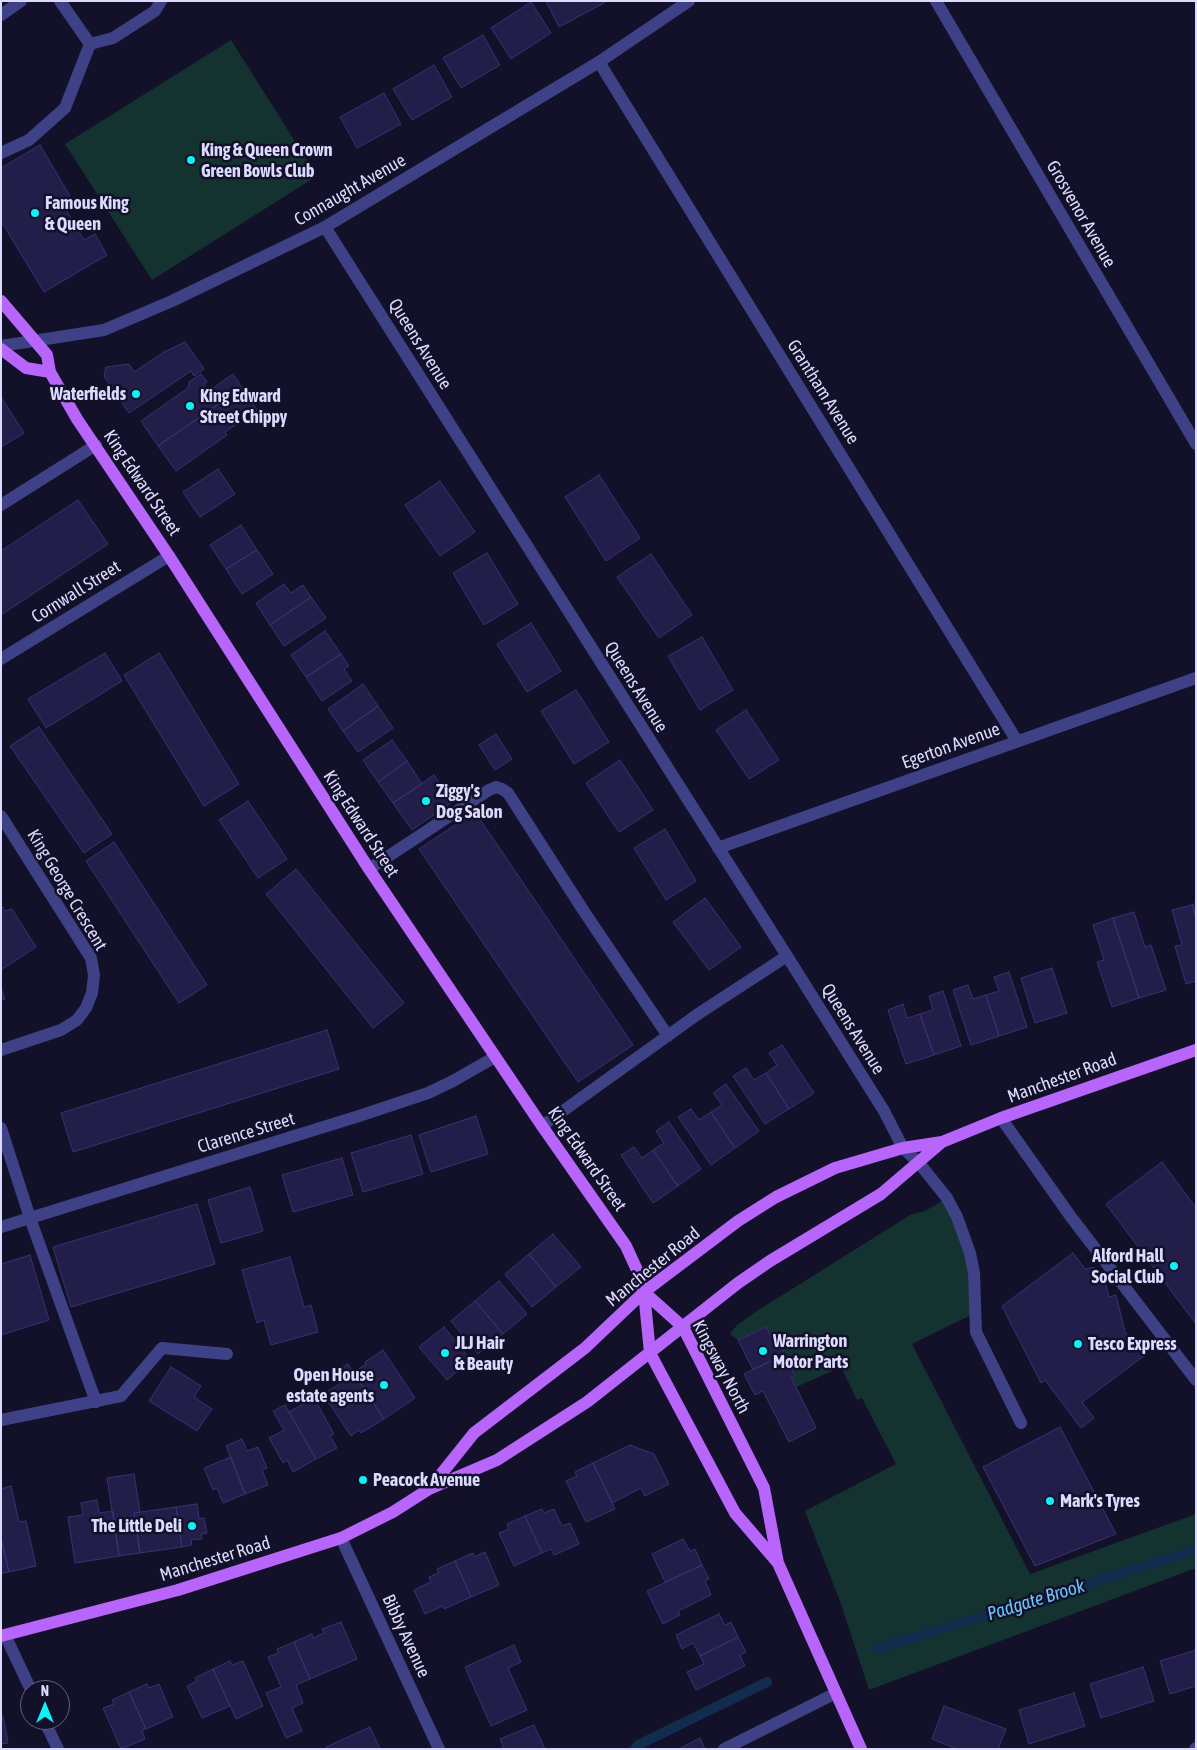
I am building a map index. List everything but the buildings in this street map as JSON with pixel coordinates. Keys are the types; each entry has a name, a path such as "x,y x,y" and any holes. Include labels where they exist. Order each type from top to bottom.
{"main road":[{"name":"King Edward Street","path":"2,305 47,355 50,372 76,418 169,556 369,869 542,1126 626,1246 644,1292"},
{"path":"1,347 26,368 50,372"},
{"name":"Manchester Road","path":"429,1490 474,1434 585,1348 644,1292 738,1221 776,1197 835,1168 903,1148 942,1142 1002,1118 1196,1050"},
{"name":"Manchester Road","path":"3,1635 178,1590 341,1538 393,1512 429,1490 497,1460 587,1402 738,1283 770,1261 881,1194 942,1142"},
{"name":"Kingsway North","path":"644,1292 682,1327 764,1488 778,1563 861,1749"},
{"name":"Kingsway North","path":"644,1292 650,1353 735,1513 778,1563"}],"street":[{"path":"1,15 21,1"},
{"path":"60,1 90,44"},
{"path":"90,44 114,38 154,11 161,1"},
{"name":"Connaught Avenue","path":"1,347 104,330 172,301 325,227 599,62 689,1"},
{"name":"Grosvenor Avenue","path":"936,1 1196,444"},
{"path":"1,153 29,140 65,108 90,44"},
{"name":"Grantham Avenue","path":"599,62 1017,741"},
{"name":"Queens Avenue","path":"325,227 787,956 884,1111 903,1148 919,1163 946,1198 957,1217 970,1253 974,1273 976,1332 1021,1423"},
{"path":"1,504 96,446"},
{"name":"Cornwall Street","path":"1,659 169,556"},
{"name":"Egerton Avenue","path":"718,848 1196,678"},
{"path":"369,869 489,790 496,787 502,789 508,793 668,1036"},
{"name":"King George Crescent","path":"1,816 91,958 94,975 92,993 86,1008 76,1020 61,1030 1,1050"},
{"path":"542,1126 668,1036 787,956"},
{"name":"Clarence Street","path":"1,1227 428,1093 495,1057"},
{"path":"1002,1118 1071,1217 1196,1380"},
{"path":"1,1128 30,1218 96,1402"},
{"path":"1,1420 121,1396 162,1348 227,1354"},
{"name":"Bibby Avenue","path":"341,1538 439,1749"},
{"path":"3,1635 26,1680"},
{"path":"724,1749 836,1693"},
{"path":"49,1730 58,1749"}],"green space":[{"name":"King & Queen Crown Green Bowls Club","path":"231,40 317,176 152,280 65,144"},
{"path":"947,1198 963,1233 975,1313 912,1344 1030,1574 1196,1514 1196,1568 869,1690 841,1604 805,1511 896,1464 862,1398 857,1400 841,1367 796,1387 791,1377 795,1376 785,1354 780,1346 777,1348 766,1327 738,1340 730,1334 737,1325 757,1311 910,1215 925,1211"}],"waterway":[{"name":"Padgate Brook","path":"877,1649 1196,1550"},
{"name":"Padgate Brook","path":"635,1749 638,1745 767,1682"}],"place":[{"name":"King & Queen Crown Green Bowls Club","path":"191,160"},
{"name":"Famous King & Queen","path":"35,213"},
{"name":"Waterfields","path":"136,394"},
{"name":"King Edward Street Chippy","path":"190,406"},
{"name":"Ziggy's Dog Salon","path":"426,801"},
{"name":"Alford Hall Social Club","path":"1174,1266"},
{"name":"Tesco Express","path":"1078,1344"},
{"name":"Warrington Motor Parts","path":"763,1351"},
{"name":"JLJ Hair & Beauty","path":"445,1353"},
{"name":"Open House estate agents","path":"384,1385"},
{"name":"Peacock Avenue","path":"363,1480"},
{"name":"Mark's Tyres","path":"1050,1501"},
{"name":"The Little Deli","path":"192,1526"}]}
